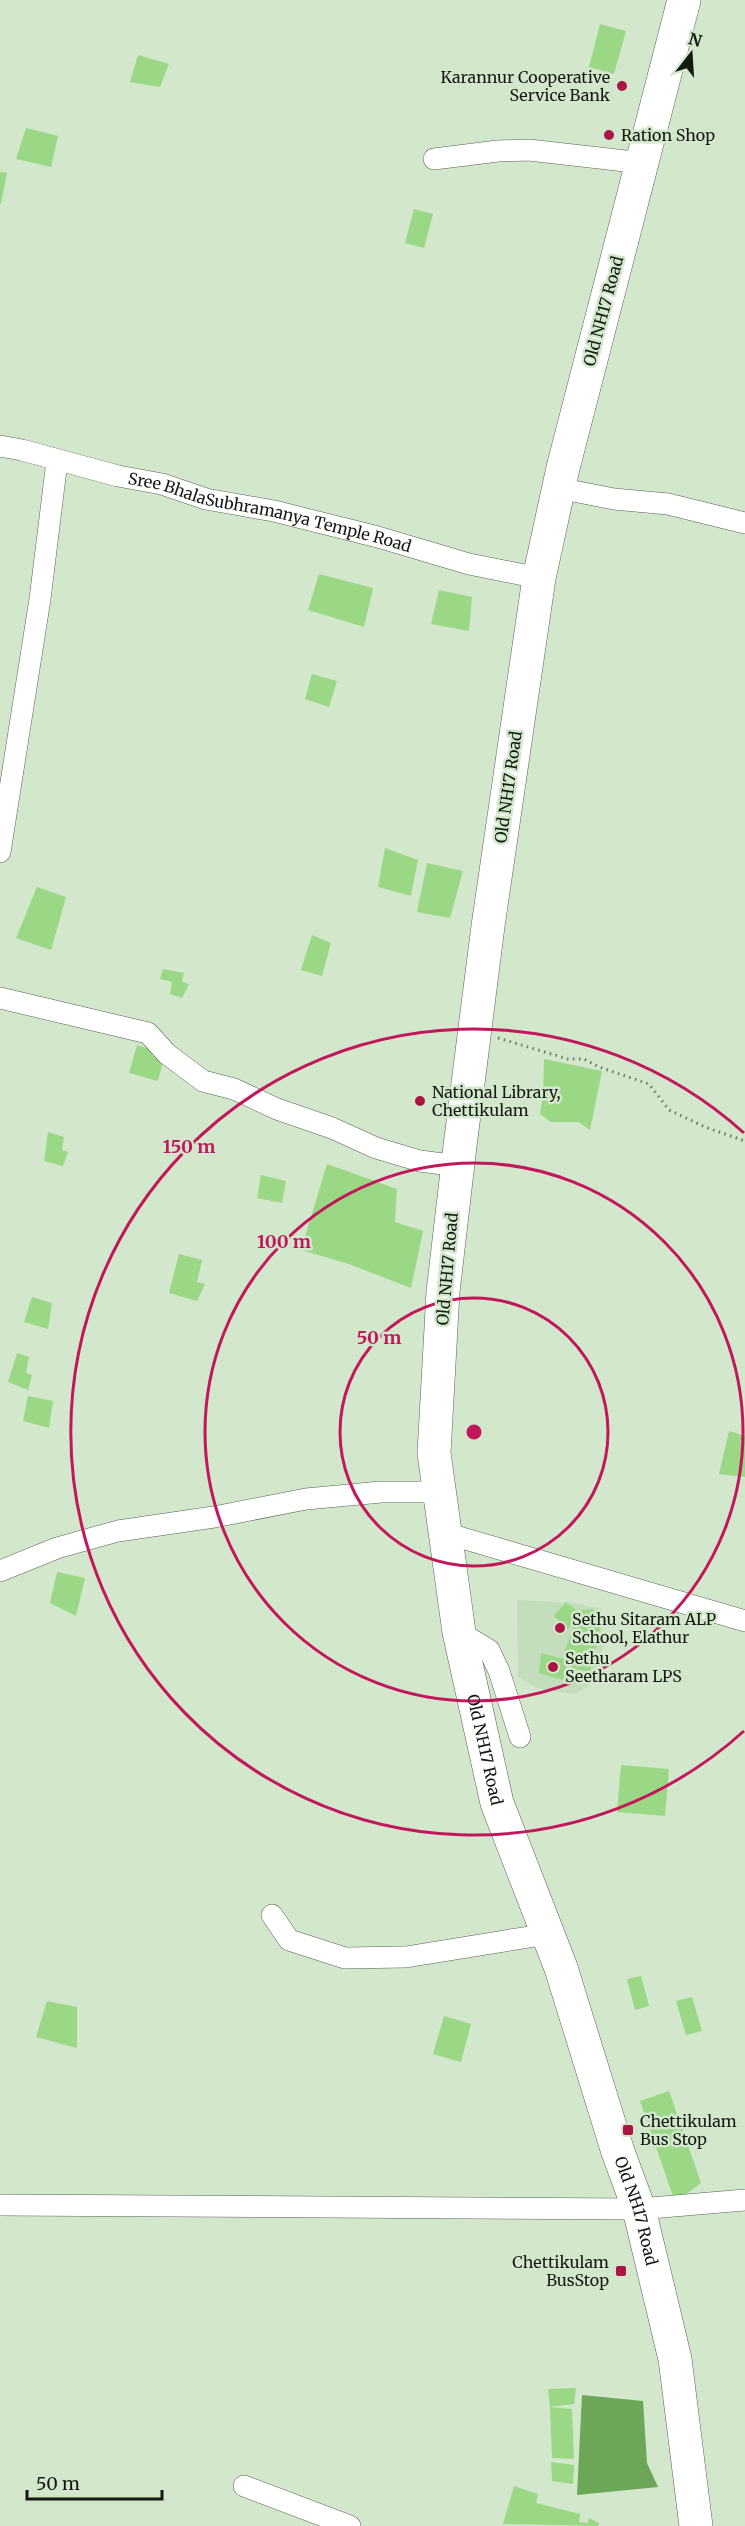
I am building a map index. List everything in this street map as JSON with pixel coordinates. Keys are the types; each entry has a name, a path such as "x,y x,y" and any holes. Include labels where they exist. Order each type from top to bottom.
{"main road":[{"name":"Old NH17 Road","path":"684,0 558,488 539,578 488,926 458,1166 443,1292 434,1453 459,1632 497,1803 549,1934 594,2067 618,2152 639,2209 675,2359 696,2526"}],"street":[{"path":"434,159 498,151 529,150 643,163"},
{"name":"Sree BhalaSubhramanya Temple Road","path":"0,446 162,484 206,499 274,511 378,537 469,564 539,578"},
{"path":"0,852 40,599 57,461"},
{"path":"558,488 614,499 668,504 745,523"},
{"path":"0,998 148,1033 167,1054 203,1081 234,1089 277,1110 332,1128 376,1148 420,1161 458,1166"},
{"path":"0,1571 57,1548 118,1531 214,1518 306,1499 381,1492 439,1492"},
{"path":"445,1533 745,1621"},
{"path":"459,1632 489,1650 499,1671 520,1737"},
{"path":"272,1915 289,1940 345,1958 406,1958 549,1934"},
{"path":"0,2205 639,2209 745,2200"},
{"path":"244,2486 350,2526"}],"path":[{"path":"491,1036 568,1059 584,1059 599,1067 649,1084 669,1110 705,1128 745,1141"}],"shaded area":[{"name":"Sethu Sitaram ALP School, Elathur","path":"517,1600 574,1603 602,1609 603,1648 590,1685 575,1694 539,1689 518,1677"},
{"path":"582,2395 643,2401 647,2463 658,2487 577,2495"}],"building":[{"path":"600,24 626,31 614,74 589,67"},
{"path":"138,55 169,64 160,87 130,82"},
{"path":"26,128 58,136 51,167 16,159"},
{"path":"0,172 7,173 1,204 0,204"},
{"path":"414,209 433,214 424,248 405,243"},
{"path":"319,574 373,588 364,627 308,610"},
{"path":"439,590 472,597 469,631 431,624"},
{"path":"312,674 337,681 329,707 305,699"},
{"path":"385,848 418,860 411,896 378,887"},
{"path":"427,863 463,871 450,918 417,912"},
{"path":"37,887 66,897 51,950 16,938"},
{"path":"312,935 331,943 322,976 301,970"},
{"path":"163,969 184,973 182,982 189,984 182,998 170,994 172,982 160,979"},
{"path":"137,1045 153,1050 152,1056 164,1058 158,1081 129,1073"},
{"path":"544,1059 602,1071 590,1130 579,1122 551,1122 540,1114"},
{"path":"48,1132 64,1137 62,1150 68,1152 63,1166 44,1161"},
{"path":"327,1164 397,1189 395,1222 423,1231 411,1288 349,1264 301,1250"},
{"path":"261,1175 286,1181 282,1203 257,1198"},
{"path":"179,1254 202,1260 197,1282 205,1284 197,1301 169,1293"},
{"path":"32,1297 52,1303 48,1329 24,1322"},
{"path":"17,1353 29,1357 26,1373 32,1375 28,1390 8,1382"},
{"path":"28,1396 53,1401 49,1428 23,1421"},
{"path":"729,1431 745,1436 745,1477 719,1474"},
{"path":"57,1572 85,1578 76,1616 50,1603"},
{"path":"566,1602 580,1613 581,1610 594,1609 601,1625 590,1672 571,1668 570,1658 563,1655 578,1616 568,1629 554,1616"},
{"name":"Sethu Seetharam LPS","path":"541,1653 567,1660 563,1680 539,1673"},
{"path":"621,1765 669,1769 665,1816 617,1812"},
{"path":"641,1976 649,2006 635,2010 627,1979"},
{"path":"692,1997 702,2031 686,2035 676,2001"},
{"path":"47,2001 77,2007 77,2048 36,2037"},
{"path":"444,2016 471,2024 461,2062 433,2054"},
{"path":"669,2091 701,2183 675,2202 640,2101"},
{"path":"576,2388 574,2404 550,2407 548,2389"},
{"path":"550,2407 572,2409 574,2459 552,2458"},
{"path":"551,2462 574,2465 573,2484 552,2481"},
{"path":"514,2486 538,2494 536,2503 580,2514 579,2522 588,2523 589,2518 599,2523 598,2526 503,2524"}],"place":[{"name":"Karannur Cooperative Service Bank","path":"622,86"},
{"name":"Ration Shop","path":"609,135"},
{"name":"National Library, Chettikulam","path":"420,1101"},
{"name":"Sethu Sitaram ALP School, Elathur","path":"560,1628"},
{"name":"Sethu Seetharam LPS","path":"553,1667"},
{"name":"Chettikulam Bus Stop","path":"628,2130"},
{"name":"Chettikulam BusStop","path":"621,2271"}]}
